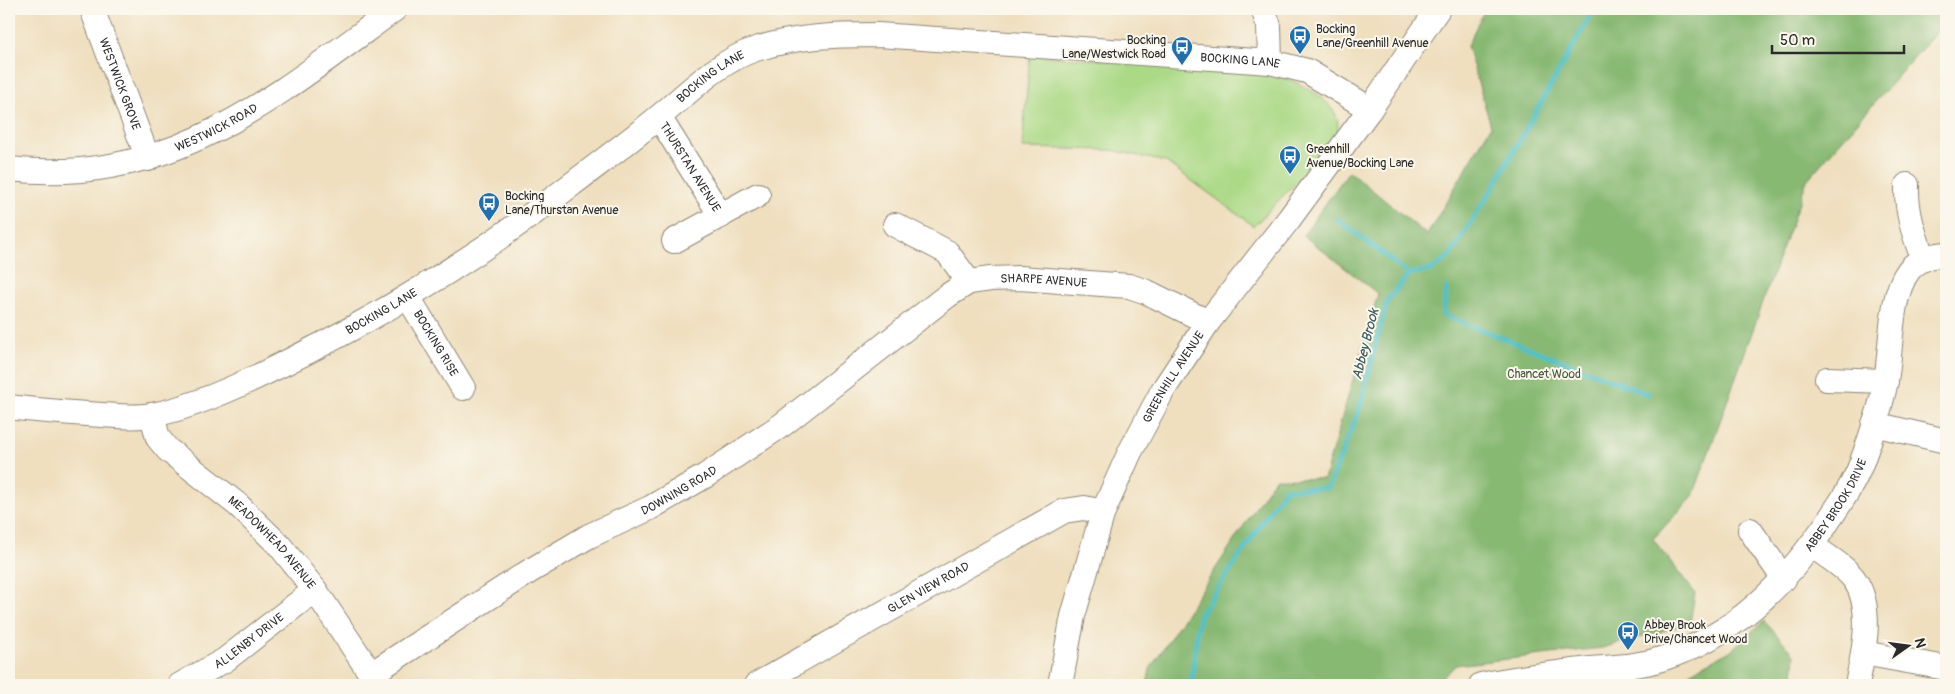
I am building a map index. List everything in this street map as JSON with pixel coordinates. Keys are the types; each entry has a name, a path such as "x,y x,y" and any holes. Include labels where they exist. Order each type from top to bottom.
{"street":[{"name":"WESTWICK GROVE","path":"92,9 148,159"},
{"name":"WESTWICK ROAD","path":"9,170 71,170 109,167 148,159 190,144 234,122 277,95 395,9"},
{"path":"1264,9 1269,26 1270,62"},
{"path":"1370,109 1438,9"},
{"name":"BOCKING LANE","path":"9,407 59,413 127,417 152,415 202,400 252,380 324,345 408,297 507,234 659,117 717,68 754,50 792,40 830,35 878,35 1270,62 1307,72 1370,109"},
{"name":"GREENHILL AVENUE","path":"1060,685 1073,616 1103,512 1130,452 1164,390 1208,322 1289,218 1370,109"},
{"name":"THURSTAN AVENUE","path":"659,117 721,216"},
{"path":"1907,185 1906,206 1923,259 1946,254"},
{"name":"THURSTAN AVENUE","path":"674,241 758,195"},
{"path":"895,225 947,252 970,282"},
{"name":"ABBEY BROOK DRIVE","path":"1481,685 1529,677 1624,667 1660,659 1701,643 1727,628 1757,606 1784,579 1811,545 1841,502 1861,465 1886,381 1896,306 1903,282 1910,269 1923,259"},
{"name":"SHARPE AVENUE","path":"970,282 991,278 1020,278 1129,286 1147,292 1208,322"},
{"name":"DOWNING ROAD","path":"373,680 530,571 589,536 650,508 713,471 782,425 947,296 970,282"},
{"name":"BOCKING RISE","path":"408,297 463,388"},
{"path":"1827,379 1886,381"},
{"name":"MEADOWHEAD AVENUE","path":"152,415 158,438 168,450 238,505 280,546 315,590 373,680"},
{"path":"1874,424 1946,441"},
{"name":"GLEN VIEW ROAD","path":"756,685 1064,511 1084,508 1103,512"},
{"path":"1750,530 1784,579"},
{"path":"1811,545 1853,578 1860,590 1865,615 1864,653 1857,685"},
{"name":"ALLENBY DRIVE","path":"180,685 225,660 315,590"},
{"path":"1864,653 1946,668"}],"green space":[{"name":"Chancet Wood","path":"1485,9 1946,9 1946,21 1807,180 1693,496 1653,539 1695,593 1690,623 1602,648 1456,665 1441,679 1427,685 1147,685 1150,669 1275,478 1324,479 1378,294 1303,235 1349,171 1427,235 1491,126 1467,46"},
{"path":"1030,55 1265,71 1300,85 1324,100 1333,110 1337,121 1337,133 1330,147 1254,226 1166,162 1112,150 1022,148"},
{"path":"1764,621 1795,655 1792,685 1696,685 1689,673 1730,651"}],"waterway":[{"name":"Abbey Brook","path":"1191,685 1199,616 1285,489 1328,488 1359,410 1387,301 1409,274 1431,270 1449,257 1494,186 1594,9"},
{"path":"1337,219 1409,274"},
{"path":"1447,287 1443,315 1648,394"}],"place":[{"name":"Bocking Lane/Greenhill Avenue","path":"1300,55"},
{"name":"Bocking Lane/Westwick Road","path":"1182,66"},
{"name":"Greenhill Avenue/Bocking Lane","path":"1290,175"},
{"name":"Bocking Lane/Thurstan Avenue","path":"489,222"},
{"name":"Abbey Brook Drive/Chancet Wood","path":"1628,651"}]}
